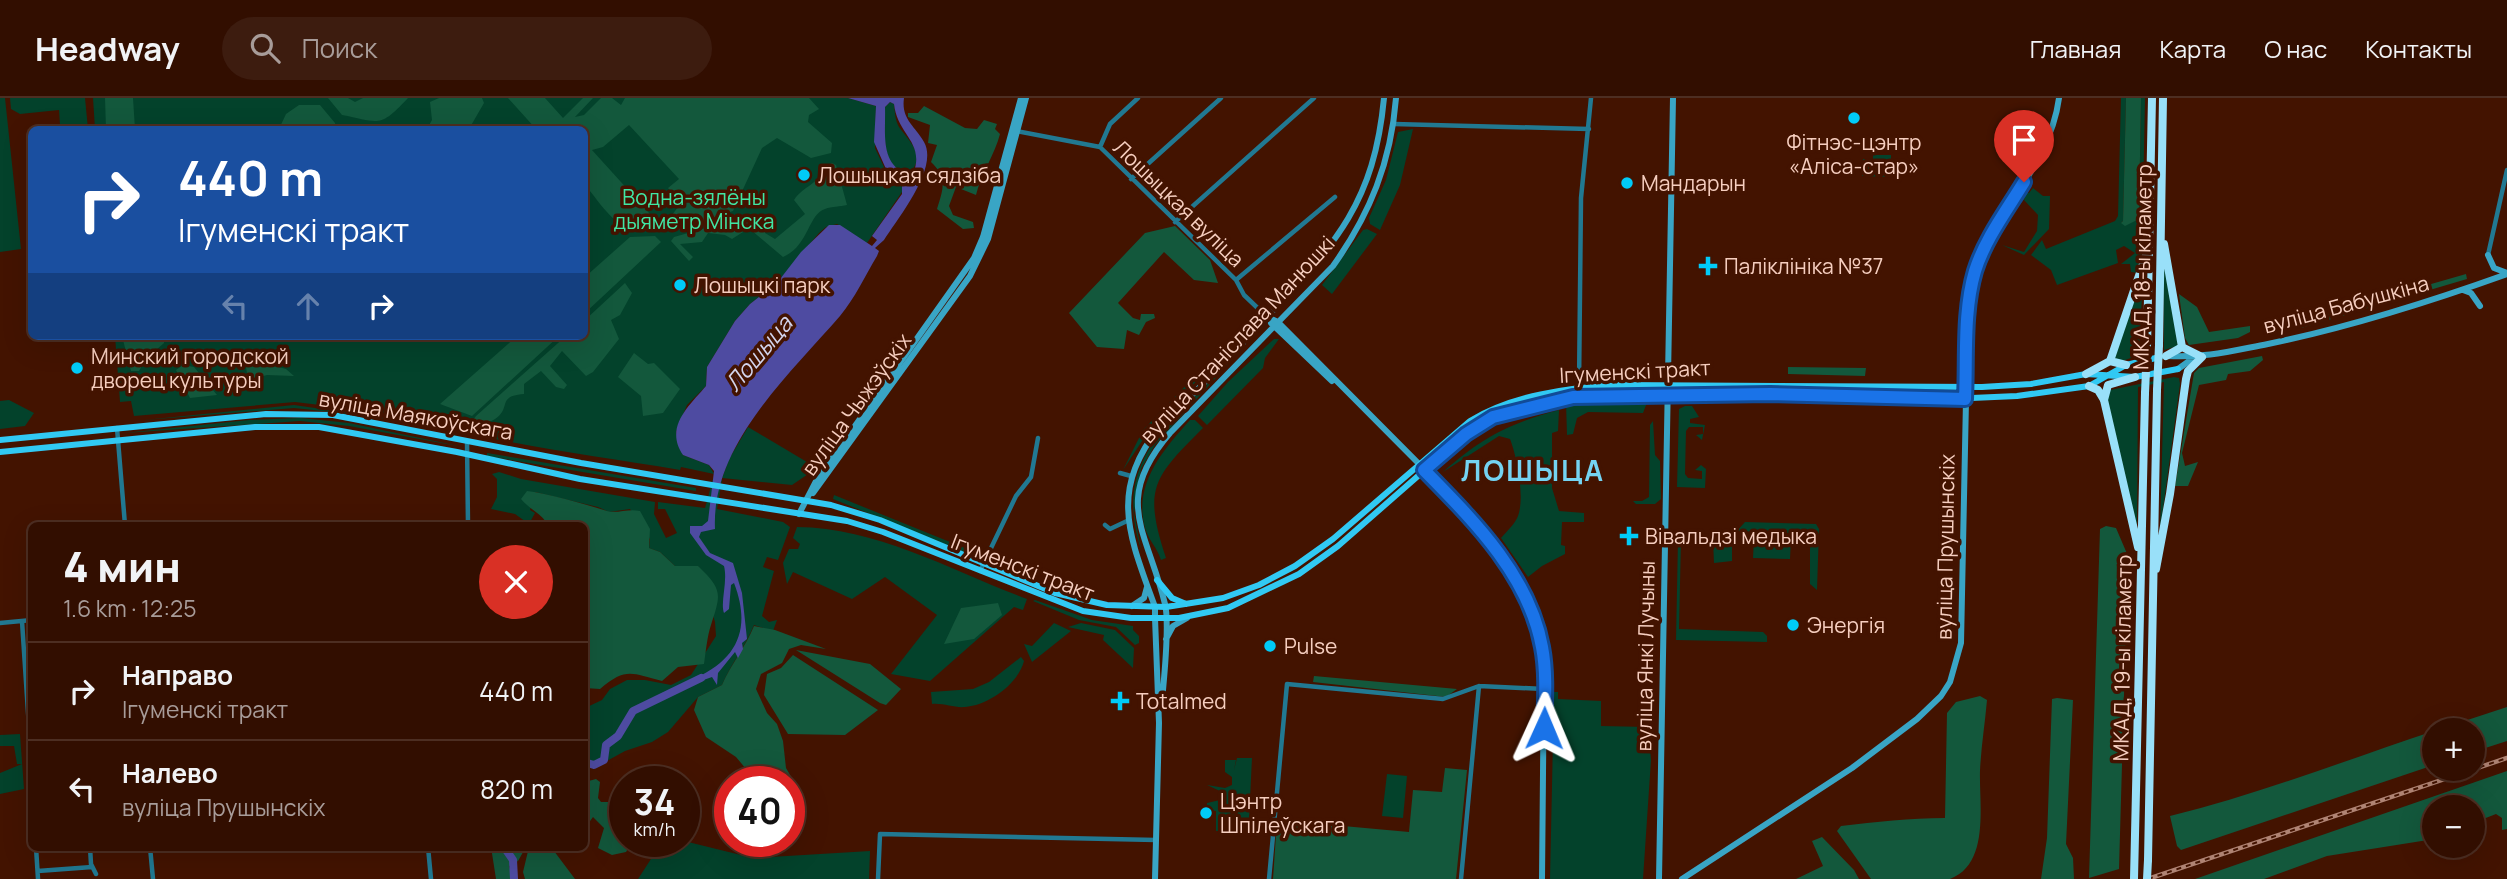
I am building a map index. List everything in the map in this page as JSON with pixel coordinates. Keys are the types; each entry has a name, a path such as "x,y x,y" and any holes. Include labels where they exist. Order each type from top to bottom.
{"highway":[{"name":"МКАД, 18-ы кіламетр","path":"2144,437 2152,98"},
{"name":"МКАД, 18-ы кіламетр","path":"2156,438 2163,98"},
{"path":"2161,218 2182,347"},
{"path":"2086,374 2110,360 2149,245"},
{"path":"2166,356 2182,347"},
{"path":"2152,592 2170,494 2186,379 2188,371 2202,357 2182,347"},
{"path":"2110,360 2126,365"},
{"path":"2178,369 2186,379"},
{"path":"2104,400 2108,385 2135,377"},
{"path":"2089,386 2098,390 2104,400 2137,541 2141,575"},
{"name":"МКАД, 19-ы кіламетр","path":"2134,879 2144,437"},
{"name":"МКАД, 19-ы кіламетр","path":"2147,879 2156,438"}],"main road":[{"name":"Ігуменскі тракт","path":"740,489 807,500 880,520 1062,595 1104,604 1154,607 1191,605 1259,585 1304,560 1475,427 1507,412 1581,396 1965,399 2017,396 2089,386 2126,365 2166,356"},
{"name":"Ігуменскі тракт","path":"738,504 874,528 1083,611 1109,616 1188,617 1228,608 1299,573 1338,546 1479,416 1517,401 1579,387 1668,384 1966,387 2031,384 2086,374 2135,377 2178,369"},
{"name":"вуліца Маякоўскага","path":"0,440 256,415 312,413 740,489"},
{"name":"вуліца Маякоўскага","path":"0,452 255,427 302,426 340,429 580,478 738,504"},
{"path":"1157,580 1172,598 1191,605"}],"street":[{"name":"вуліца Чыжэўскіх","path":"799,514 970,276 988,239 1024,98"},
{"path":"1100,147 1110,124 1138,98"},
{"path":"1130,179 1220,98"},
{"path":"1175,222 1314,98"},
{"name":"вуліца Станіслава Манюшкі","path":"1159,723 1154,607 1127,521 1127,493 1131,476 1141,454 1161,425 1323,258 1351,216 1370,177 1384,98"},
{"name":"вуліца Станіслава Манюшкі","path":"1166,607 1137,509 1139,486 1148,461 1170,433 1333,266 1362,222 1381,180 1394,124 1396,98"},
{"path":"1579,387 1581,198 1591,98"},
{"name":"вуліца Янкі Лучыны","path":"1659,879 1673,98"},
{"name":"вуліца Прушынскіх","path":"1682,879 1868,756 1933,705 1950,681 1961,643 1967,320 1975,271 1988,242 2047,139 2059,98"},
{"path":"1394,124 1589,129"},
{"name":"Лошыцкая вуліца","path":"1015,130 1100,147 1236,280 1244,295 1267,317"},
{"path":"2507,170 2488,255 2494,268 2507,273"},
{"path":"1236,280 1335,197"},
{"name":"вуліца Бабушкіна","path":"2166,356 2192,359 2307,336 2461,290 2507,273"},
{"path":"2461,290 2471,293 2480,306"},
{"path":"1267,317 1422,467 1506,562 1521,585 1542,648 1545,689 1542,879"},
{"name":"вуліца Бабушкіна","path":"2178,369 2192,359"},
{"path":"117,428 125,522"},
{"path":"980,571 1016,496 1031,477 1038,438"},
{"path":"467,441 468,522"},
{"path":"1120,473 1131,476"},
{"path":"1105,525 1110,529 1127,521"},
{"path":"1132,606 1144,598 1147,585"},
{"path":"1155,879 1159,723 1166,607"},
{"path":"1164,645 1173,625 1188,617"},
{"path":"0,623 28,620"},
{"path":"22,621 28,702"},
{"path":"1269,879 1287,684 1447,699 1479,686 1545,689"},
{"path":"1461,879 1479,686"},
{"path":"878,879 880,834 1156,839"},
{"path":"36,851 38,879"},
{"path":"90,851 92,867 96,874"},
{"path":"150,851 153,879"},
{"path":"428,851 431,879"},
{"path":"38,872 92,867"}],"green space":[{"path":"0,98 5,98 21,249 0,252"},
{"path":"10,98 85,98 88,126 55,126 60,125 59,110 20,114 11,109"},
{"name":"Водна-зялёны дыяметр Мінска","path":"93,98 848,98 876,106 875,148 893,186 900,181 904,189 867,243 837,224 826,227 777,283 750,304 735,321 707,367 706,386 687,405 676,432 683,455 709,465 714,474 499,440 473,434 487,436 472,432 462,422 295,402 134,416 131,401 120,402 115,340 588,340 588,126 95,126"},
{"path":"105,98 133,98 135,126 106,126"},
{"path":"328,98 348,98 355,102 363,98 408,98 391,115 372,121 342,115"},
{"path":"439,98 482,98 484,103 471,126 429,126 432,120 430,102"},
{"path":"508,98 545,98 563,118 583,98 593,98 575,117 584,115 601,98 612,98 621,105 625,98 809,98 819,109 809,115 808,122 832,143 831,153 811,158 777,138 762,148 733,211 675,231 669,219 681,203 668,188 679,179 629,125 603,147 592,150 659,224 645,228 634,228 616,220 588,189 588,126 533,126"},
{"path":"2121,98 2126,98 2121,223 2139,214 2141,98 2145,98 2142,251 2138,273 2131,272 2130,264 2121,264 2135,253 2124,246 2116,250 2118,263 2057,285 2051,270 2031,255 2042,240 2046,249 2115,221 2118,216"},
{"path":"2126,98 2141,98 2139,214 2137,220 2125,226 2121,223"},
{"path":"890,102 894,104 899,127 915,149 917,160 910,173 900,171 888,157 885,107"},
{"path":"299,105 320,105 336,126 280,126 286,114"},
{"path":"924,106 965,128 977,129 984,120 997,124 995,129 1000,134 976,195 956,187 949,206 953,215 973,222 974,228 963,229 937,209 943,184 940,173 931,162 937,145 928,143 930,125 908,117 908,113 918,113"},
{"path":"1413,129 1400,185 1380,230 1370,224 1369,218 1386,180 1398,132"},
{"path":"1873,155 1891,155 1891,177 1862,176 1863,159 1873,159"},
{"path":"832,163 836,165 847,205 819,212 792,252 783,257 738,219 761,214 769,223 765,233 775,239 805,214 794,200 819,177 825,166"},
{"path":"2033,188 2043,196 2050,196 2049,229 2024,255 2002,245 2024,252 2037,231 2038,215 2024,200 2026,192 2029,193"},
{"path":"731,221 743,232 732,239 725,235 708,233 702,242 680,244 693,257 689,261 671,241 674,237"},
{"path":"1175,226 1210,260 1218,283 1194,280 1164,252 1118,303 1133,318 1140,320 1141,314 1154,314 1155,318 1146,322 1139,335 1127,330 1124,349 1097,347 1069,313 1145,233"},
{"path":"1363,230 1377,234 1332,294 1322,285"},
{"path":"655,236 661,242 588,310 588,274 630,237"},
{"path":"2163,251 2178,346 2164,350"},
{"path":"2466,274 2467,279 2301,328 2299,322"},
{"path":"2143,275 2139,355 2117,363 2114,357"},
{"path":"625,283 632,293 620,315 611,320 619,339 593,372 586,376 562,351 550,366 567,385 564,389 556,387 541,371 524,384 524,394 507,400 503,411 495,419 478,425 473,420 562,340 588,340 588,317"},
{"path":"2179,294 2197,307 2209,332 2250,326 2250,332 2238,338 2189,345 2185,338"},
{"path":"1274,339 1279,339 1265,358 1263,368 1207,425 1198,416 1228,382"},
{"path":"123,340 164,340 139,371 131,371"},
{"path":"512,340 555,340 472,416 440,404"},
{"path":"634,353 648,364 654,363 680,389 663,413 643,416 641,396 618,377"},
{"path":"1215,355 1218,358 1146,435 1123,470 1143,430"},
{"path":"2262,356 2263,360 2250,371 2228,374 2226,380 2199,385 2182,453 2185,466 2198,462 2188,486 2175,486 2194,373 2199,368"},
{"path":"249,359 286,369 294,376 267,375 248,380 246,367"},
{"path":"1231,361 1155,445 1141,469 1134,513 1134,489 1141,465 1153,443 1170,422"},
{"path":"183,365 194,367 217,395 190,398 176,370"},
{"path":"1788,367 1866,368 1865,376 1788,374"},
{"path":"2179,378 2180,384 2160,531 2164,382 2138,387 2137,528 2107,397 2110,390"},
{"path":"1592,399 1648,400 1643,413 1588,412 1577,418 1573,434 1567,435 1566,403"},
{"path":"9,400 34,413 25,426 0,429 0,401"},
{"path":"294,405 414,422 414,425 370,416 294,408 144,420"},
{"path":"1692,406 1699,417 1690,419 1690,423 1705,425 1702,440 1696,435 1703,434 1703,427 1689,427 1686,431 1685,474 1688,478 1702,479 1702,471 1695,470 1701,465 1706,469 1705,488 1677,487 1679,409"},
{"path":"1559,410 1558,431 1552,433 1552,488 1559,511 1584,513 1584,522 1562,522 1561,545 1565,546 1565,554 1528,577 1501,538 1518,516 1521,498 1510,439 1499,436 1443,472 1497,433 1526,420"},
{"path":"301,418 349,423 463,447 349,426 300,421 124,433 249,420"},
{"path":"1190,420 1195,420 1203,428 1163,473 1154,499 1155,515 1166,558 1161,560 1145,528 1143,497 1153,469 1170,443"},
{"path":"1653,421 1655,455 1660,461 1661,499 1655,504 1636,504 1633,501 1642,501 1649,497 1650,425"},
{"path":"748,427 817,468 792,485 722,478 729,459"},
{"path":"487,453 696,488 696,491 487,456"},
{"path":"499,472 521,479 655,502 654,514 666,538 677,533 665,509 658,509 658,502 705,508 713,479 722,480 717,509 783,522 790,527 778,560 767,557 763,567 774,571 762,616 769,622 777,620 773,631 754,625 722,685 698,697 668,732 652,742 625,751 596,767 588,768 588,707 602,700 610,689 627,680 671,685 691,675 716,636 715,622 698,566 675,566 660,552 649,548 650,539 630,509 609,512 535,492 530,510 535,513 530,522 515,514 491,509 497,497 497,479 492,474"},
{"path":"527,491 611,512 640,511 650,529 649,548 660,552 675,566 698,566 716,587 717,606 708,634 704,664 678,667 662,681 629,674 616,677 600,689 588,688 588,522 546,522 521,499"},
{"path":"834,495 987,557 982,559 833,499"},
{"path":"1745,522 1816,524 1819,529 1817,590 1810,584 1810,534 1737,531"},
{"path":"2106,526 2116,528 2128,556 2119,869 2089,878 2100,529"},
{"path":"797,527 827,529 886,543 1027,599 1023,610 1014,607 930,681 891,674 937,615 885,577 852,599 793,572 787,584 783,563 789,549 798,549 800,544 793,538"},
{"path":"1732,529 1732,561 1714,563 1713,541"},
{"path":"1754,537 1791,538 1790,559 1753,558"},
{"path":"1678,539 1681,539 1679,629 1763,632 1767,636 1767,642 1676,640"},
{"path":"1033,601 1092,620 1133,626 1139,636 1139,643 1135,645 1116,627 1079,620"},
{"path":"998,603 1002,615 974,639 944,644 961,608"},
{"path":"1054,623 1071,631 1032,662 1024,644 1032,646"},
{"path":"1081,623 1115,630 1134,648 1133,668 1103,640 1104,635 1068,627"},
{"path":"754,626 775,630 826,649 801,645 789,649 782,663 761,674 756,689 767,713 777,724 783,741 786,766 744,766 736,757 706,737 694,710 698,697 722,685"},
{"path":"796,650 870,664 901,689 886,705 880,703"},
{"path":"793,655 878,710 845,735 788,734 764,695 767,674 781,668"},
{"path":"1021,657 1024,661 1016,678 993,698 965,707 932,704 931,692 973,689 989,682"},
{"path":"1314,676 1457,689 1446,697 1313,682"},
{"path":"1554,692 1558,692 1558,699 1601,701 1601,726 1648,727 1651,760 1643,879 1550,879"},
{"path":"1980,696 1987,700 1980,771 1981,816 1977,847 1971,861 1963,871 1950,879 1871,879 1837,831 1841,826 1945,818 1947,713 1956,702"},
{"path":"2052,699 2073,700 2066,844 2073,858 2074,879 2041,879 2047,838"},
{"path":"2507,707 2507,741 2485,748 2485,718 2474,718"},
{"path":"20,734 24,789 0,794 0,773 22,764 17,764 14,746 0,746 0,735"},
{"path":"2422,735 2422,769 2181,850 2177,846 2170,816 2270,787"},
{"path":"1237,758 1252,758 1249,820 1238,819 1238,830 1216,831 1216,811 1207,810 1207,803 1220,800 1220,791 1207,785 1225,788 1232,785 1232,777 1225,772 1225,760 1236,760 1234,770"},
{"path":"1445,768 1467,770 1456,879 1273,879 1277,820 1409,832 1413,790 1442,792"},
{"path":"2507,771 2507,829 2502,830 2502,818 2496,814 2485,818 2485,795 2438,795 2485,781 2485,779"},
{"path":"1387,774 1407,776 1403,818 1382,816"},
{"path":"596,779 600,782 598,798 601,802 609,802 609,854 598,848 604,828 593,817 588,824 588,781"},
{"path":"2422,800 2422,841 2327,856 2264,879 2195,879"},
{"path":"1822,837 1854,870 1859,879 1796,879 1823,866 1812,841"},
{"path":"700,845 714,848 714,857 805,857 805,855 870,851 869,879 638,879 652,857 700,857"},
{"path":"492,851 524,851 518,861 509,866 513,879 496,879"},
{"path":"528,851 554,851 575,879 525,879 523,872"}],"water":[{"path":"848,98 904,98 906,117 924,142 927,153 922,179 884,240 875,248 879,251 877,256 850,302 777,387 739,440 717,498 715,529 701,532 699,537 710,553 733,563 742,593 747,639 742,643 743,649 738,658 735,652 718,673 717,685 712,677 695,683 696,678 711,670 731,651 738,640 741,614 734,583 731,585 729,609 724,613 724,566 706,555 690,533 690,526 702,526 708,521 714,471 709,465 683,455 678,445 677,426 686,409 706,386 707,367 735,321 750,304 777,283 801,252 829,225 840,225 872,246 877,240 872,236 902,194 902,182 889,185 886,169 874,142 876,106","holes":["890,102 894,104 896,114 915,151 915,168 908,174 892,163 886,146 885,107"]}],"waterway":[{"name":"Лошыца","path":"588,763 594,765 604,760 606,745 618,736 633,711 701,678"},
{"name":"Лошыца","path":"507,851 513,860 514,879"}],"railway":[{"path":"2148,879 2507,758"}],"place":[{"name":"Фітнэс-цэнтр «Аліса-стар»","path":"1854,118"},
{"name":"Лошыцкая сядзіба","path":"804,175"},
{"name":"Мандарын","path":"1627,183"},
{"name":"Паліклініка №37","path":"1708,266"},
{"name":"Лошыцкі парк","path":"680,285"},
{"name":"Минский городской дворец культуры","path":"77,368"},
{"name":"Вівальдзі медыка","path":"1629,536"},
{"name":"Энергія","path":"1793,625"},
{"name":"Pulse","path":"1270,646"},
{"name":"Totalmed","path":"1120,701"},
{"name":"Цэнтр Шпілеўскага","path":"1206,813"}],"district":[{"name":"ЛОШЫЦА","path":"1533,470"}],"route":[{"path":"1544,728 1542,648 1538,628 1521,585 1506,562 1424,470 1484,421 1534,405 1573,397 1770,394 1965,399 1967,320 1975,271 1988,242 2024,182"}]}
